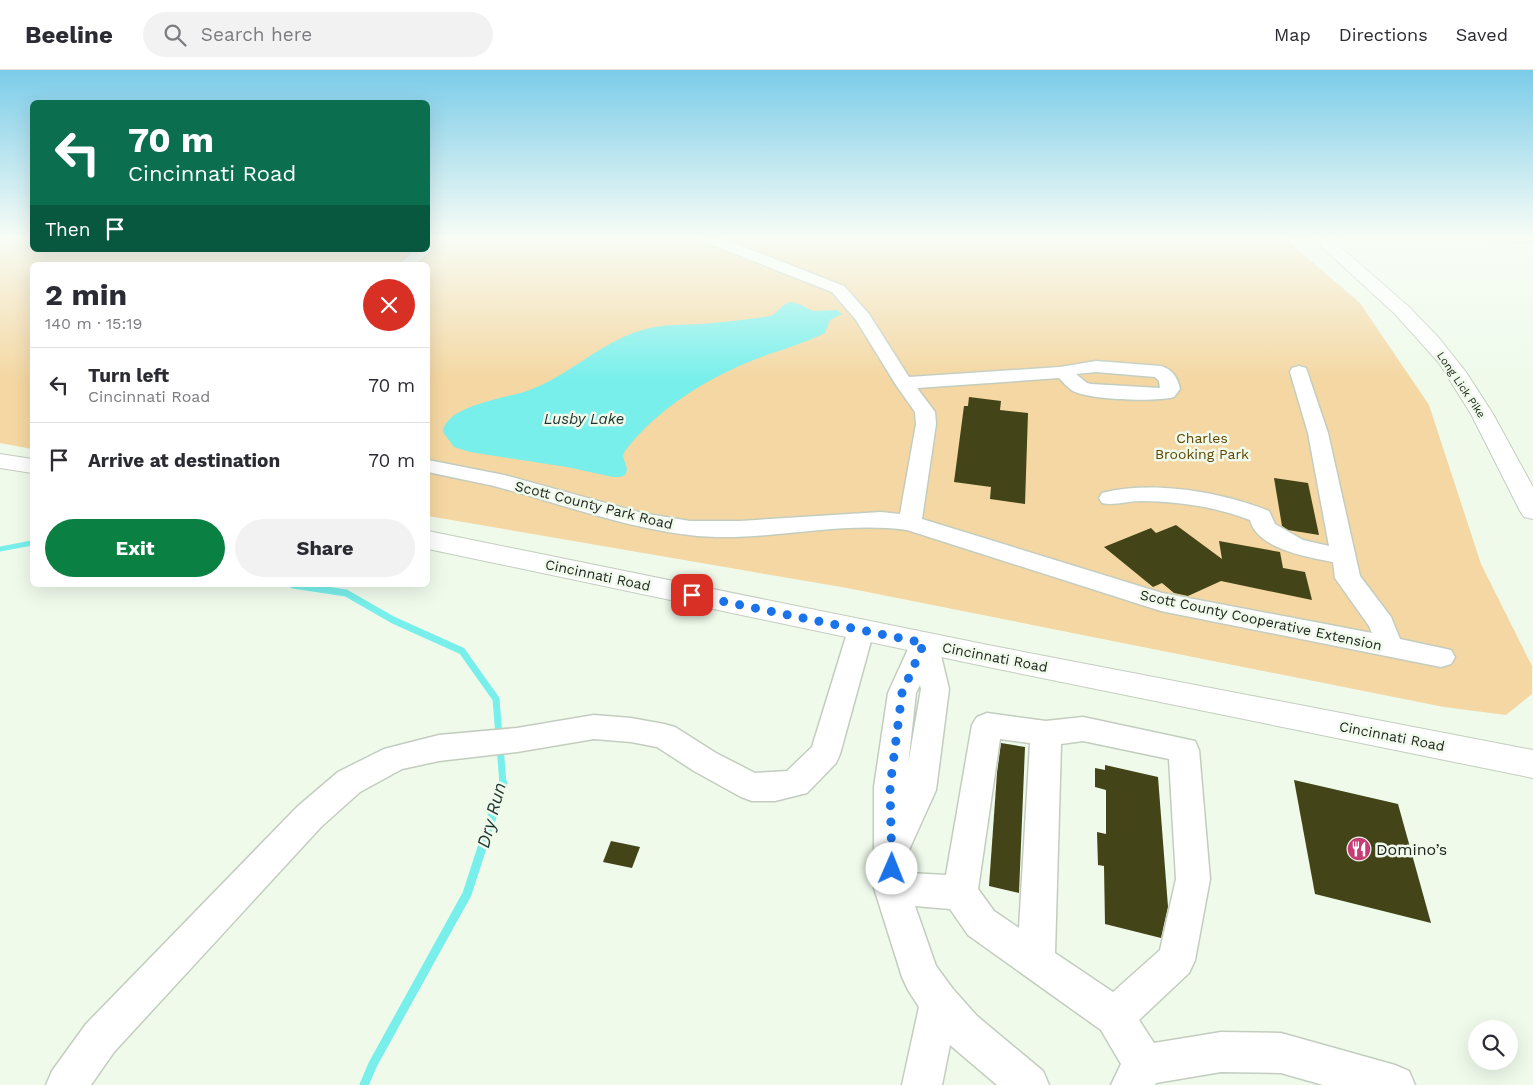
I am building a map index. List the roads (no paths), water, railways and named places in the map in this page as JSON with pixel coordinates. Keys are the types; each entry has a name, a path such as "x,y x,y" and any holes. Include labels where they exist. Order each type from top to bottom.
{"main road":[{"name":"Long Lick Pike","path":"1374,284 1400,306 1446,359 1486,421 1533,511"},
{"path":"0,461 30,466"},
{"name":"Cincinnati Road","path":"430,540 924,643 1533,764"}],"street":[{"path":"826,284 838,289 867,324 925,412 926,424 910,523"},
{"path":"904,382 1063,372"},
{"path":"1299,372 1318,433 1348,578 1382,624 1389,646"},
{"name":"Scott County Park Road","path":"430,466 496,480 641,520 690,528 740,529 881,519"},
{"path":"1110,498 1119,494 1141,494 1250,510 1261,516 1264,528 1296,546 1344,557"},
{"name":"Scott County Cooperative Extension","path":"881,519 910,523 1161,602 1441,657"},
{"path":"66,1085 100,1038 309,817 348,782 395,758 439,748 517,740 594,728 631,730 664,736 752,787 774,787 796,783 824,754 861,630"},
{"path":"924,643 935,689 920,790 892,850 891,888 921,977 939,1003 963,1030 1029,1085"},
{"path":"1116,1016 1176,960 1192,879 1184,750 1083,729 1046,733 987,725 960,893 981,923 1116,1016 1138,1075 1221,1052 1281,1054 1396,1085"},
{"path":"1036,962 1046,733"},
{"path":"891,888 960,893"},
{"path":"922,1085 939,1003"}],"water":[{"name":"Lusby Lake","path":"791,302 813,311 837,310 842,314 830,320 825,333 719,375 684,396 652,422 625,451 623,456 627,469 626,474 621,477 470,452 454,447 443,432 446,423 465,409 542,385 601,349 631,334 660,326 703,324 771,316 785,304"}],"waterway":[{"name":"Dry Run","path":"0,549 30,543"},
{"name":"Dry Run","path":"306,587 346,593 393,620 462,651 496,699 499,736"},
{"name":"Dry Run","path":"500,746 503,783"},
{"name":"Dry Run","path":"364,1085 373,1064 467,894 503,783"}],"place":[{"name":"Domino’s","path":"1359,849"}],"park label":[{"name":"Charles Brooking Park","path":"1202,446"}]}
